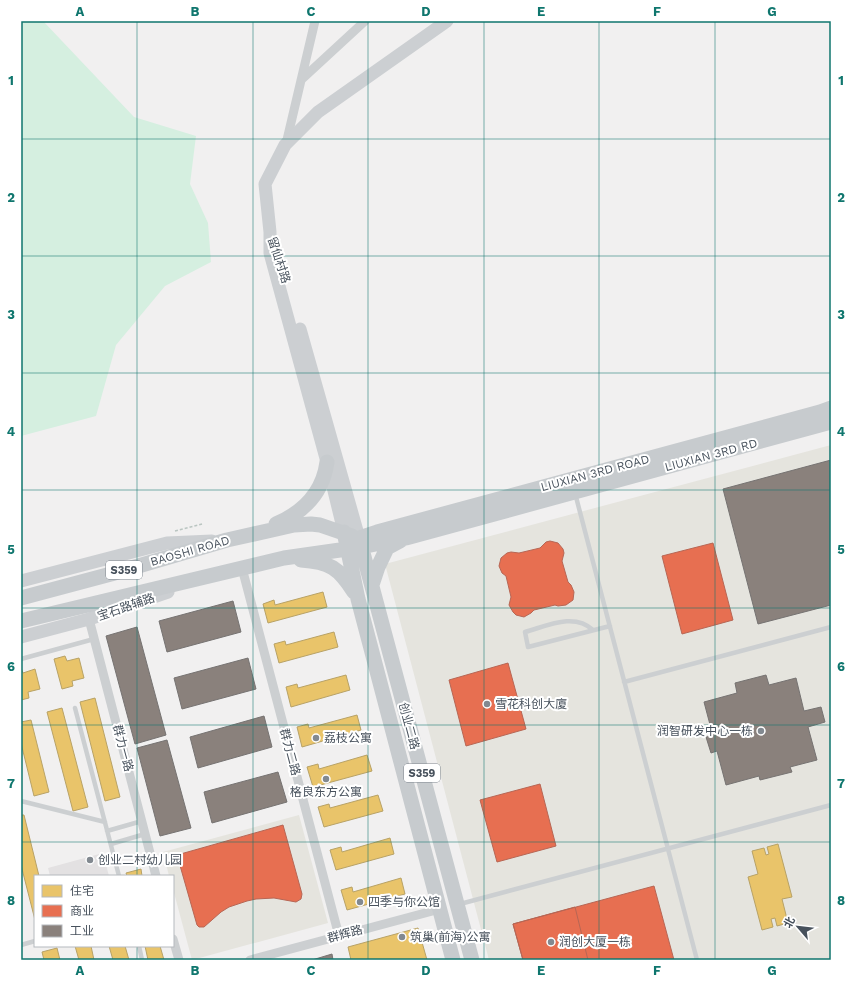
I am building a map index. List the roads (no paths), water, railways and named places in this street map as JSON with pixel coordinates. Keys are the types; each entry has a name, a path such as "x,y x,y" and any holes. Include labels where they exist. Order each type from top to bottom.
{"main road":[{"name":"LIUXIAN 3RD ROAD","path":"356,544 377,532 831,408"},
{"name":"LIUXIAN 3RD RD","path":"406,538 831,422"},
{"path":"258,532 290,517 314,497 323,482 327,462"},
{"name":"BAOSHI ROAD","path":"21,598 111,574 227,540 294,525 311,524 328,527 344,532 356,544"},
{"path":"284,558 356,544 406,538"},
{"path":"372,585 378,567 387,548 406,538"},
{"name":"创业二路","path":"356,544 372,585 472,960"},
{"name":"创业二路","path":"356,544 358,599 453,960"},
{"name":"创业二路","path":"284,558 312,560 334,568 347,580 358,599"},
{"name":"S359","path":"21,622 284,558"}],"street":[{"path":"270,232 265,184 285,145 314,21"},
{"path":"301,80 365,21"},
{"path":"285,145 318,112 447,21"},
{"name":"留仙村路","path":"270,232 270,253 327,462 344,532"},
{"name":"留仙村路","path":"270,232 278,253 356,544"},
{"path":"21,581 167,543 227,540"},
{"name":"宝石路辅路","path":"21,637 89,619 235,569"},
{"name":"群力二路","path":"235,569 339,936"},
{"name":"群力一路","path":"89,619 156,875"},
{"name":"群辉路","path":"250,960 440,909"},
{"path":"174,942 179,960"}],"lane":[{"path":"575,492 697,960"},
{"path":"593,630 582,622 568,620 524,632 528,647 610,626"},
{"path":"624,682 831,627"},
{"path":"21,659 94,639"},
{"path":"75,708 119,875"},
{"path":"21,801 105,822"},
{"path":"457,905 831,805"},
{"path":"107,831 142,821"},
{"path":"110,844 146,834"},
{"path":"21,945 34,941"},
{"path":"138,947 142,960"}],"place":[{"name":"雪花科创大廈","path":"487,704"},
{"name":"润智研发中心一栋","path":"761,731"},
{"name":"荔枝公寓","path":"316,738"},
{"name":"格良东方公寓","path":"326,779"},
{"name":"创业二村幼儿园","path":"90,860"},
{"name":"四季与你公馆","path":"360,902"},
{"name":"筑巢(前海)公寓","path":"402,937"},
{"name":"润创大厦一栋","path":"551,942"}]}
